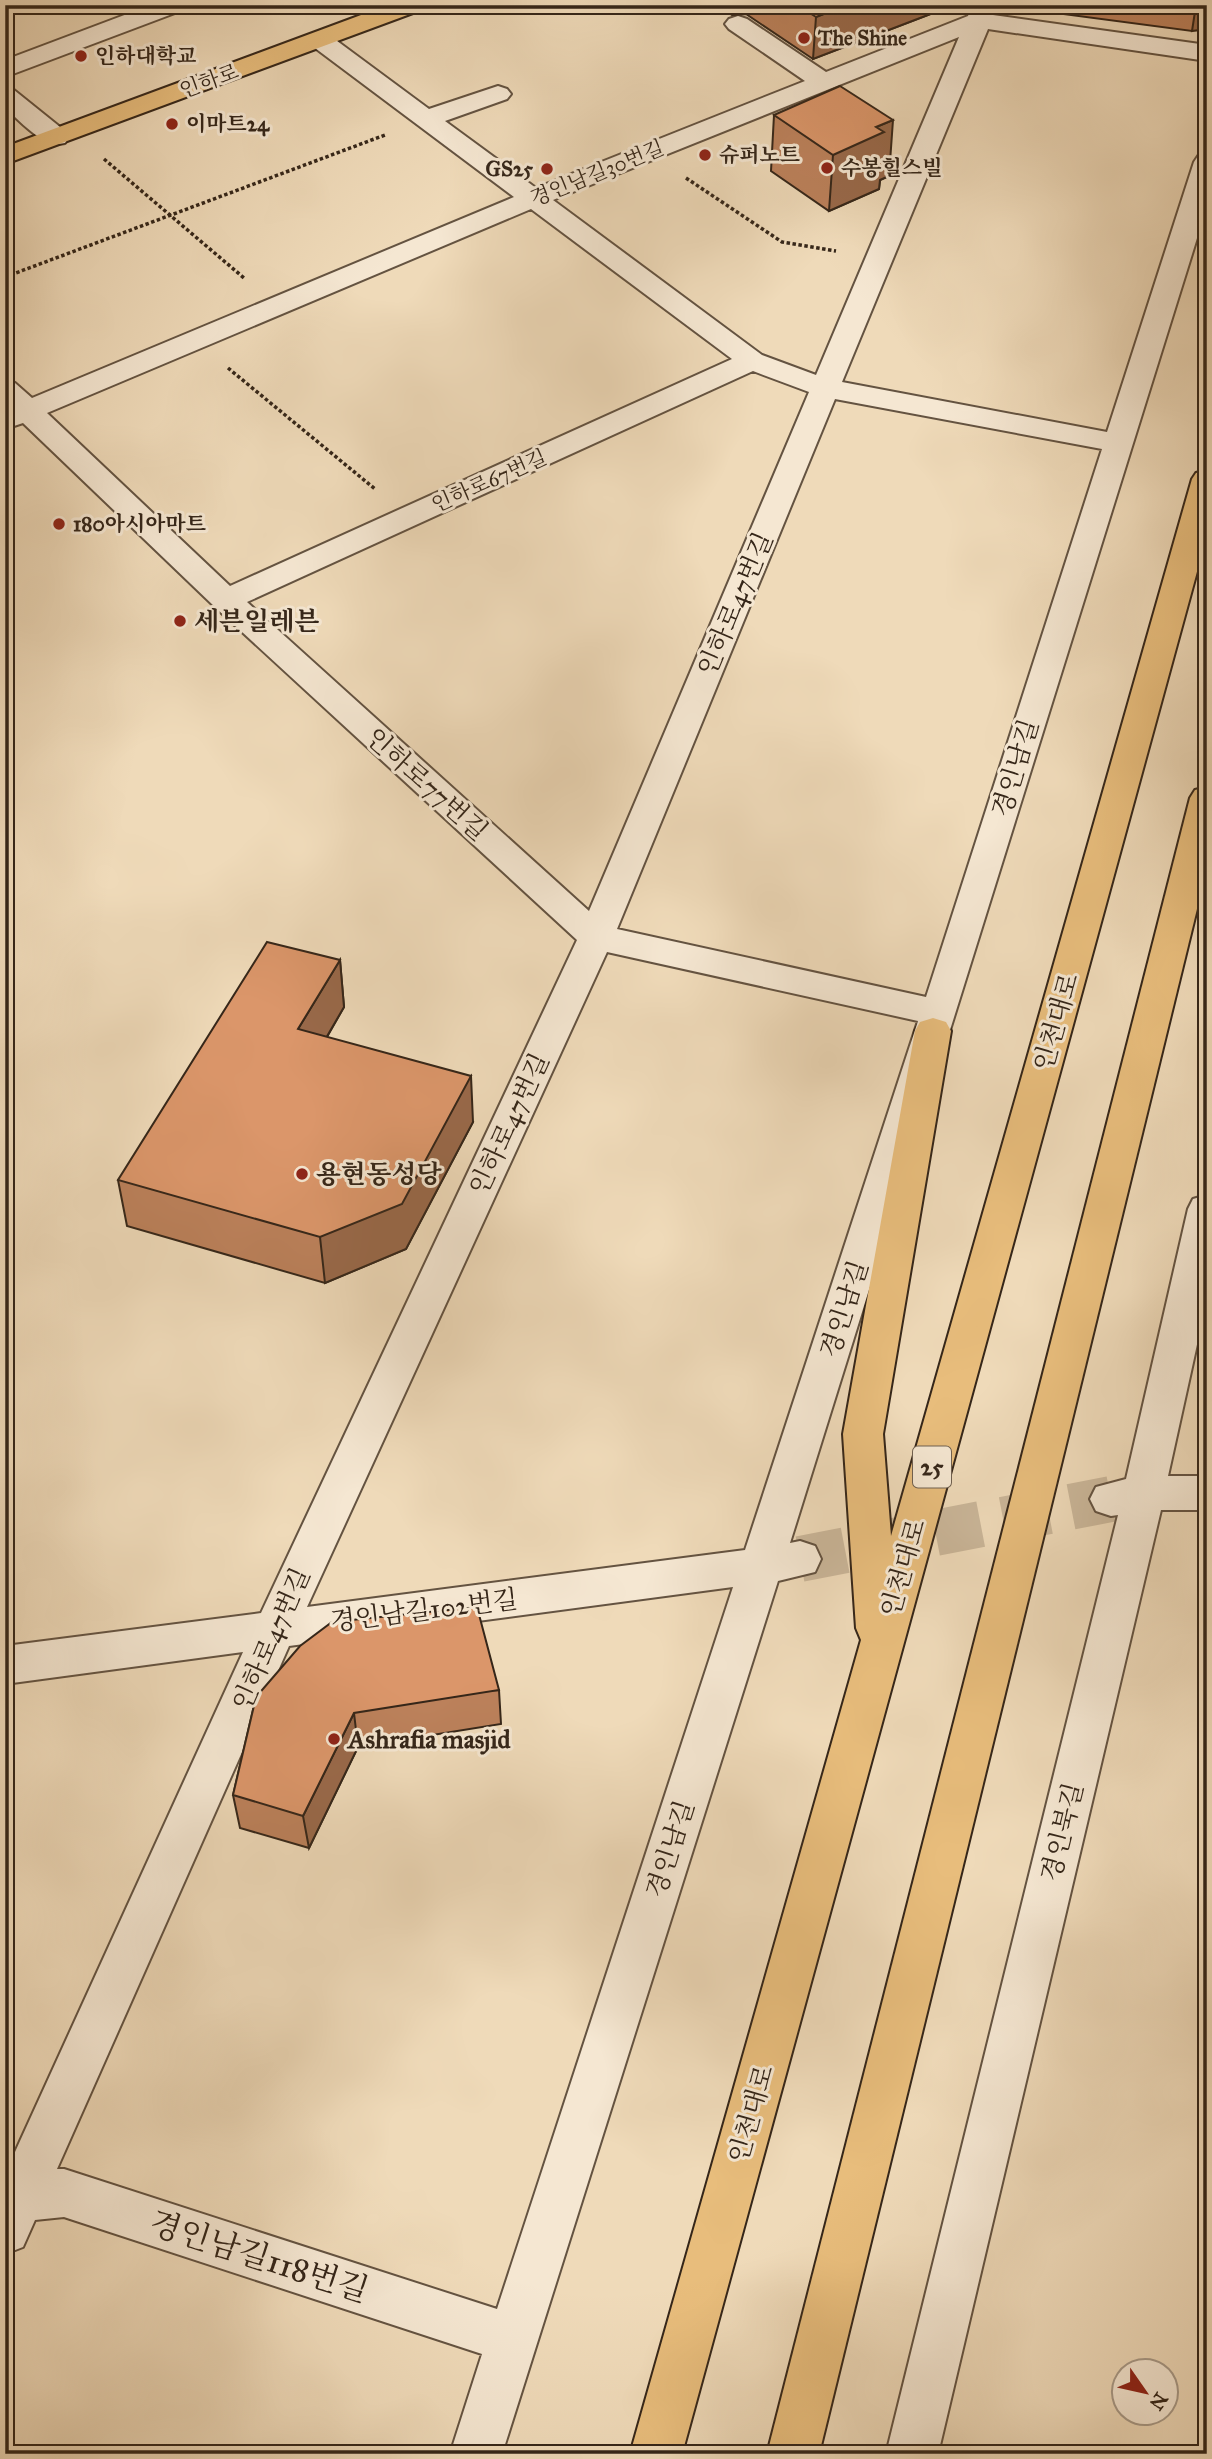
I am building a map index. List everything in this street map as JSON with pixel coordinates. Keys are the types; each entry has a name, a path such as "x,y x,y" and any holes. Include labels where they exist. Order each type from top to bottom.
{"main road":[{"name":"인하로","path":"5,156 412,5"},
{"name":"인천대로","path":"656,2454 1207,480"},
{"path":"793,2454 1207,798"},
{"path":"879,1654 863,1434 935,1022"}],"street":[{"path":"5,69 174,5"},
{"path":"982,13 1207,53"},
{"name":"경인남길30번길","path":"13,406 195,340 532,199 824,82 982,13"},
{"name":"인하로47번길","path":"10,2211 596,937 982,13"},
{"path":"738,24 824,82"},
{"path":"320,40 752,361 825,388 1117,443"},
{"path":"425,120 498,94"},
{"path":"5,95 64,134"},
{"name":"경인남길","path":"476,2454 513,2339 781,1562 935,1022 1207,162"},
{"name":"인하로67번길","path":"226,600 752,361"},
{"name":"인하로77번길","path":"13,406 596,937 935,1022"},
{"name":"경인북길","path":"912,2454 1127,1496 1207,1209"},
{"path":"1127,1496 1207,1493"},
{"name":"경인남길102번길","path":"5,1665 781,1562"},
{"name":"경인남길118번길","path":"10,2211 64,2193 513,2339"}],"path":[{"path":"683,12 699,5"},
{"path":"5,277 425,120"},
{"path":"64,134 170,215 278,306"},
{"path":"648,153 782,242 879,258"},
{"path":"195,340 409,517"}],"building":[{"path":"797,5 847,5 816,17"},
{"path":"840,86 893,120 876,127 884,132 833,155 774,115"},
{"name":"용현동성당","path":"267,942 340,960 298,1029 471,1076 402,1204 320,1237 118,1180"},
{"name":"Ashrafia masjid","path":"477,1607 499,1690 354,1713 303,1816 233,1795 256,1697 300,1646 332,1622"}],"tunnel":[{"path":"800,1559 1111,1499"}],"place":[{"name":"The Shine","path":"804,38"},
{"name":"인하대학교","path":"81,56"},
{"name":"이마트24","path":"172,124"},
{"name":"슈퍼노트","path":"705,155"},
{"name":"수봉힐스빌","path":"827,168"},
{"name":"GS25","path":"547,169"},
{"name":"180아시아마트","path":"59,524"},
{"name":"세븐일레븐","path":"180,621"},
{"name":"용현동성당","path":"302,1174"},
{"name":"Ashrafia masjid","path":"334,1739"}]}
